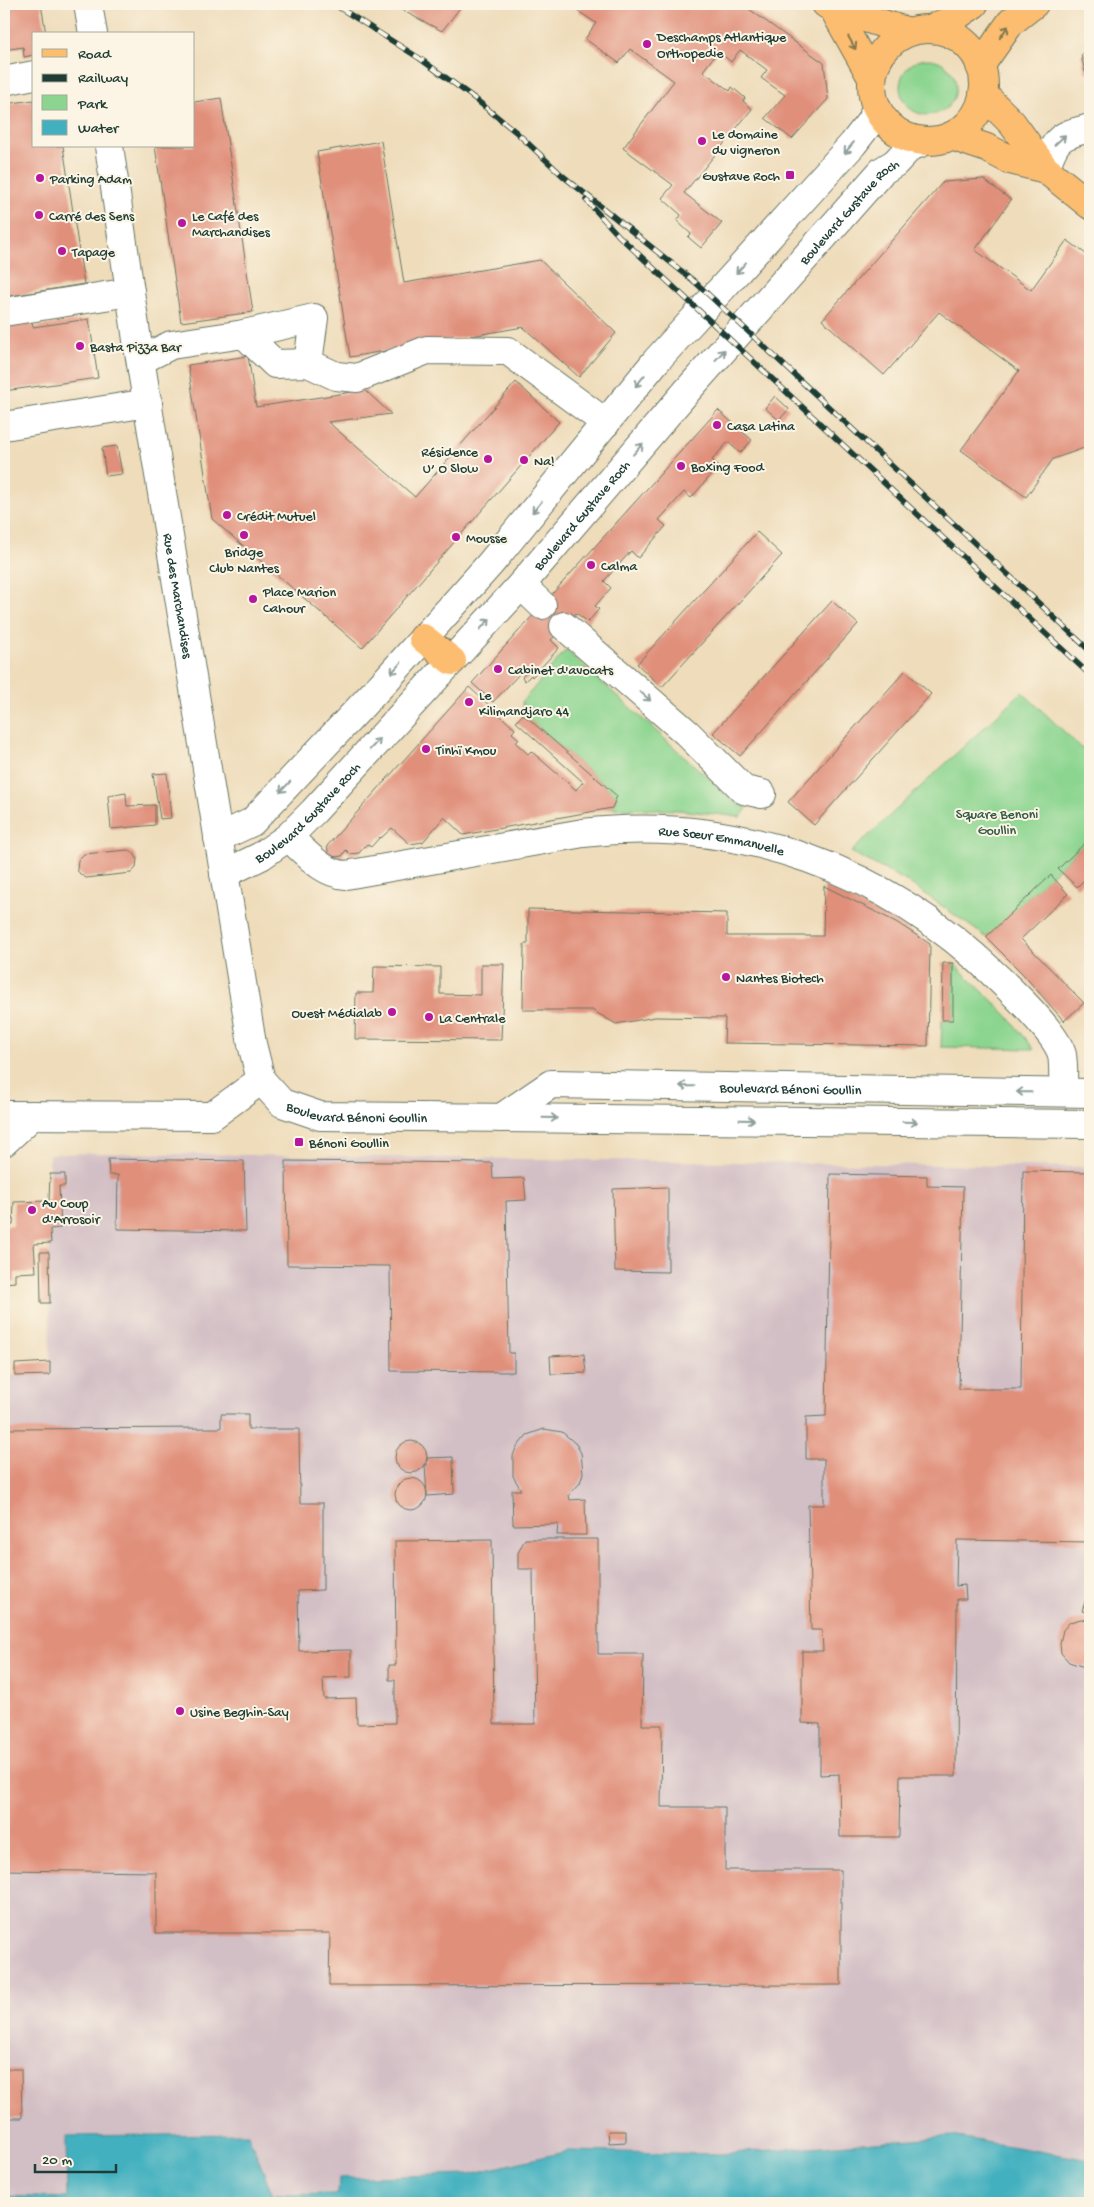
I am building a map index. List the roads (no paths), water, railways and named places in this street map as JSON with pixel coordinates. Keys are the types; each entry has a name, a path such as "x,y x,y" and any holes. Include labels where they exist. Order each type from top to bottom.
{"main road":[{"path":"974,4 949,21 900,36 884,50 878,58 872,78 877,108 883,118 897,131 914,139 938,138 987,148 1010,160 1045,169"},
{"path":"980,66 1011,22 1034,4"},
{"path":"829,6 920,31 944,31 966,44 980,66 984,84 983,94 972,118 938,138"},
{"path":"829,6 872,78"},
{"path":"983,94 1012,124 1045,169 1090,205"},
{"path":"423,638 452,661"}],"street":[{"path":"88,4 93,32"},
{"path":"4,81 32,76"},
{"name":"Boulevard Gustave Roch","path":"218,838 252,822 490,564 656,361 853,144 870,122 877,108"},
{"path":"1045,169 1053,147 1066,134 1090,128"},
{"name":"Boulevard Gustave Roch","path":"224,874 261,856 288,837 521,585 681,399 882,171 895,162 910,147 938,138"},
{"name":"Rue des Marchandises","path":"109,148 130,292 252,1044"},
{"path":"4,312 130,292"},
{"path":"141,360 171,344 244,334 314,318 308,363"},
{"path":"244,334 276,364 308,363 336,376 357,378 427,350 508,351 606,423"},
{"path":"4,426 148,403"},
{"path":"521,585 542,605"},
{"path":"564,626 686,732 744,790 762,794"},
{"name":"Rue Sœur Emmanuelle","path":"288,837 316,863 335,874 346,875 583,833 622,828 716,834 766,845 808,858 846,873 907,905 958,940 1028,1009 1061,1053 1063,1092"},
{"name":"Boulevard Bénoni Goullin","path":"252,1044 261,1080 282,1103 320,1116 1090,1124"},
{"path":"4,1115 212,1116 261,1080"},
{"name":"Boulevard Bénoni Goullin","path":"501,1118 551,1084 1090,1093"},
{"path":"4,1142 33,1115"}],"water":[{"path":"248,2134 273,2195 338,2194 339,2178 469,2174 568,2151 719,2154 952,2136 1090,2160 1090,2203 4,2203 4,2196 67,2198 66,2136"}],"railway":[{"path":"340,8 419,58 474,98 516,132 563,176 695,282 1090,651"},
{"path":"586,200 619,236 1090,675"}],"place":[{"name":"Deschamps Atlantique Orthopedie","path":"647,44"},
{"name":"Le domaine du vigneron","path":"702,141"},
{"name":"Gustave Roch","path":"790,175"},
{"name":"Parking Adam","path":"40,178"},
{"name":"Carré des Sens","path":"39,215"},
{"name":"Le Café des Marchandises","path":"182,223"},
{"name":"Tapage","path":"62,251"},
{"name":"Basta Pizza Bar","path":"80,346"},
{"name":"Casa Latina","path":"717,425"},
{"name":"Résidence U’ O Slow","path":"488,459"},
{"name":"Na!","path":"524,460"},
{"name":"Boxing Food","path":"681,466"},
{"name":"Crédit Mutuel","path":"227,515"},
{"name":"Bridge Club Nantes","path":"244,535"},
{"name":"Mousse","path":"456,537"},
{"name":"Calma","path":"591,565"},
{"name":"Place Marion Cahour","path":"253,599"},
{"name":"Cabinet d'avocats","path":"498,669"},
{"name":"Le Kilimandjaro 44","path":"469,702"},
{"name":"Tinhï Kmou","path":"426,749"},
{"name":"Nantes Biotech","path":"726,977"},
{"name":"Ouest Médialab","path":"392,1012"},
{"name":"La Centrale","path":"429,1017"},
{"name":"Bénoni Goullin","path":"299,1142"},
{"name":"Au Coup d'Arrosoir","path":"32,1210"},
{"name":"Usine Beghin-Say","path":"180,1711"}],"park label":[{"name":"Square Benoni Goullin","path":"997,822"}]}
